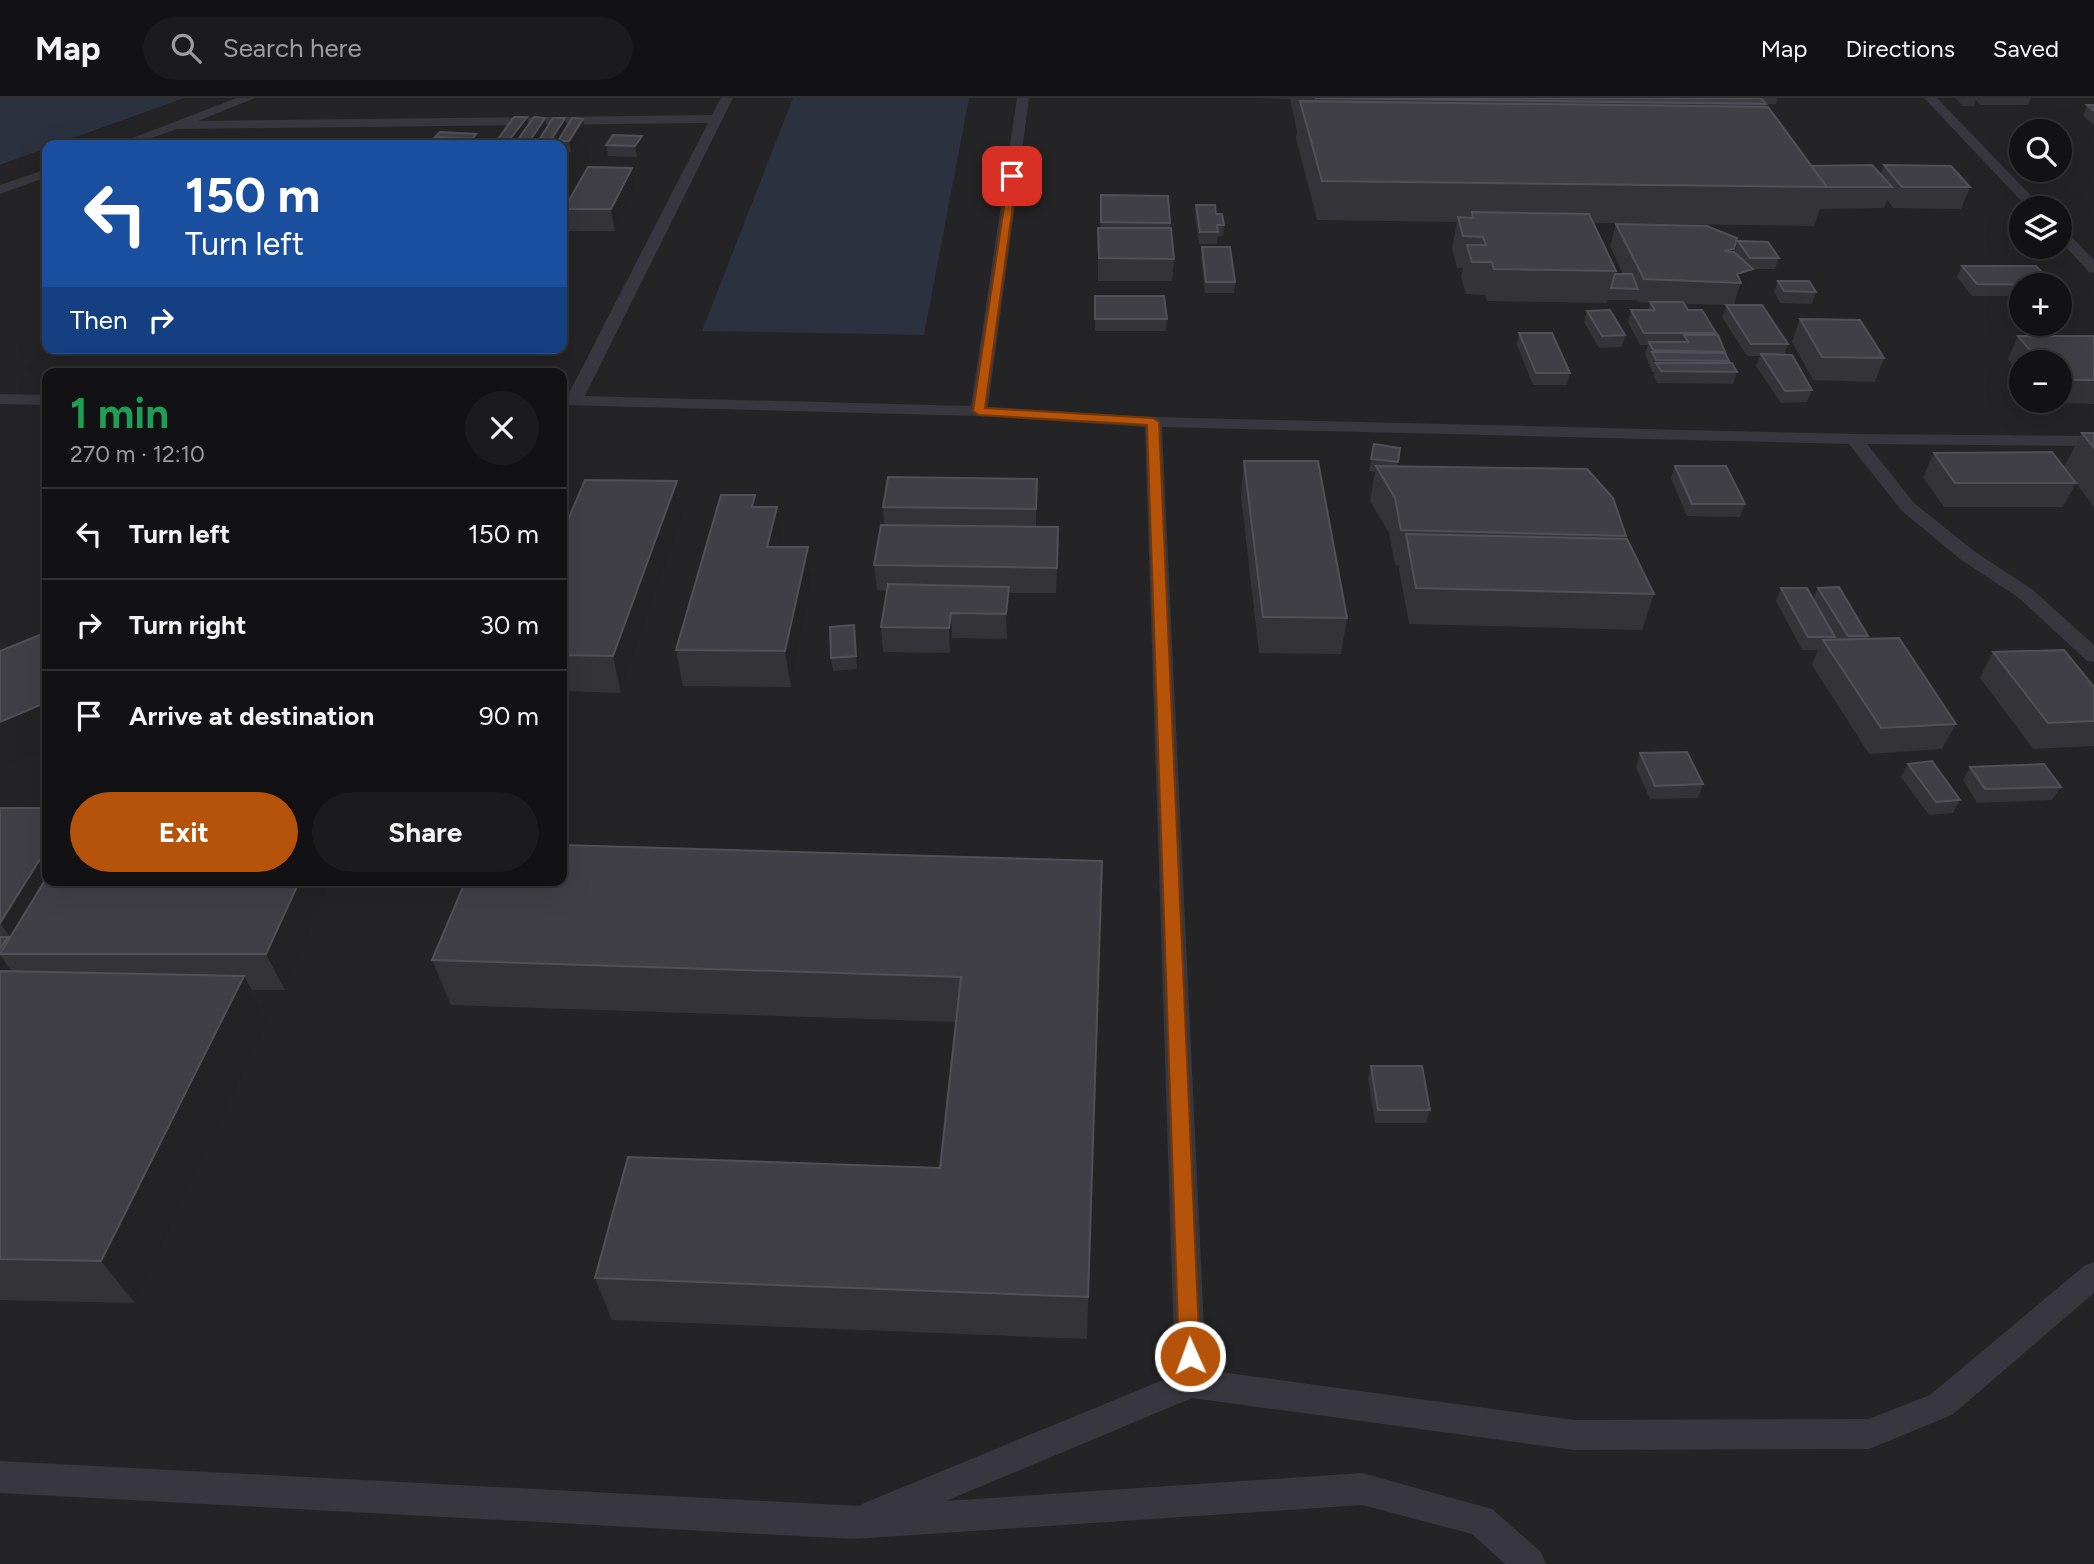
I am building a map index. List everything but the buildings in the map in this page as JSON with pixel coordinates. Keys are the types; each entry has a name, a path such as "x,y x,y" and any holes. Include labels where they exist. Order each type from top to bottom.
{"lane":[{"path":"134,140 249,98"},
{"path":"727,98 568,400 979,411 1153,422 1854,439 2094,441"},
{"path":"979,411 1023,98"},
{"path":"1930,98 2024,196"},
{"path":"174,125 718,119"},
{"path":"0,190 42,175"},
{"path":"2072,246 2094,269"},
{"path":"0,400 42,400"},
{"path":"1153,422 1191,1383"},
{"path":"1854,439 1908,507 1967,555 2026,594 2094,656"},
{"path":"854,1523 1191,1383 1574,1435 1869,1434 1941,1405 2094,1275"},
{"path":"0,1477 854,1523 1362,1489 1481,1520 1529,1564"}],"shaded area":[{"path":"185,98 2094,98 2094,1564 0,1564 0,165 42,150 42,354 567,354 567,140 68,140"}],"water":[{"path":"0,98 185,98 68,140 42,140 42,150 0,165"},
{"path":"793,98 969,98 924,335 702,331"}],"route":[{"path":"1012,176 979,411 1153,422 1190,1356"}]}
